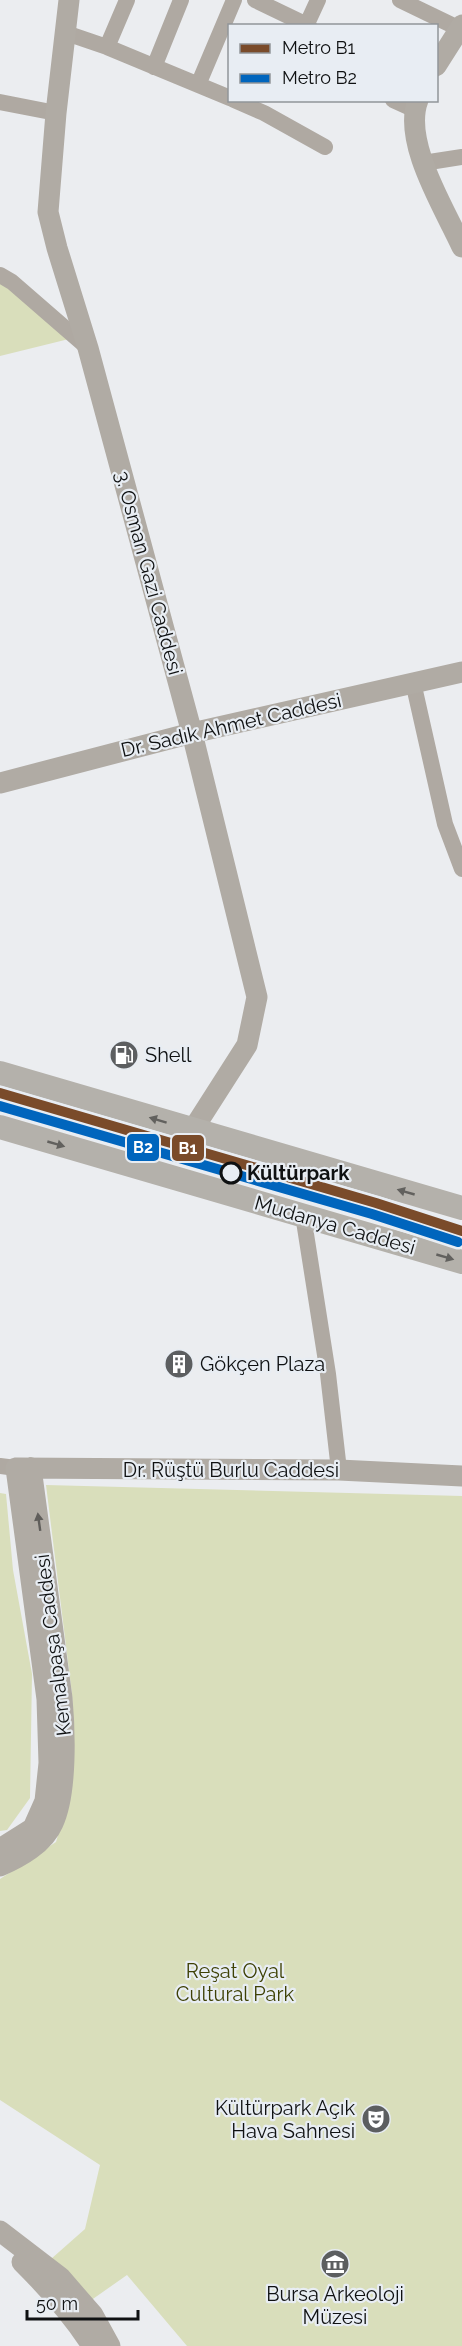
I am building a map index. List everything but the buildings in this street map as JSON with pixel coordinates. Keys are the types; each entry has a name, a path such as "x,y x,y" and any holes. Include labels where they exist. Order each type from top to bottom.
{"highway":[{"path":"0,1073 192,1131 462,1208"},
{"name":"Mudanya Caddesi","path":"0,1127 462,1262"}],"main road":[{"name":"3. Osman Gazi Caddesi","path":"69,0 48,212 88,348 192,733 256,997 247,1046 192,1131"},
{"path":"438,63 461,27"},
{"path":"416,105 414,129 423,163 461,242"},
{"name":"Dr. Sadık Ahmet Caddesi","path":"0,783 192,733 462,672"},
{"name":"Dr. Rüştü Burlu Caddesi","path":"16,1467 339,1470 462,1476"},
{"name":"Kemalpaşa Caddesi","path":"0,1849 33,1828 45,1801 49,1763 47,1699 16,1467"},
{"name":"Kemalpaşa Caddesi","path":"0,1866 15,1860 39,1843 53,1823 60,1796 65,1736 62,1698 16,1467"},
{"path":"0,2231 60,2277 93,2315 110,2346"},
{"path":"0,2241 51,2291 76,2321 92,2346"}],"street":[{"path":"107,47 127,0"},
{"path":"154,67 181,0"},
{"path":"198,85 234,0"},
{"path":"255,0 305,24"},
{"path":"307,24 318,0"},
{"path":"400,0 461,27"},
{"path":"66,33 107,47 228,98"},
{"path":"0,102 56,113"},
{"path":"243,102 267,107 325,147"},
{"path":"423,163 462,157"},
{"path":"0,275 12,282 88,348"},
{"path":"413,682 445,824 462,869"},
{"path":"303,1215 328,1374 339,1470"}],"green space":[{"path":"0,281 73,338 0,356"},
{"name":"Reşat Oyal Cultural Park","path":"46,1485 462,1496 462,2346 187,2346 127,2275 90,2301 51,2259 85,2229 100,2165 0,2100 0,1879 56,1842 70,1794 74,1741 72,1694"},
{"path":"0,1493 6,1494 13,1570 32,1674 30,1798 7,1830 0,1831"}],"metro line":[{"name":"B1","path":"0,1093 376,1203 462,1231"},
{"name":"B2","path":"0,1106 372,1214 458,1242"}],"place":[{"name":"Shell","path":"124,1055"},
{"name":"Kültürpark","path":"231,1173"},
{"name":"Gökçen Plaza","path":"179,1364"},
{"name":"Kültürpark Açık Hava Sahnesi","path":"376,2119"},
{"name":"Bursa Arkeoloji Müzesi","path":"335,2264"}]}
